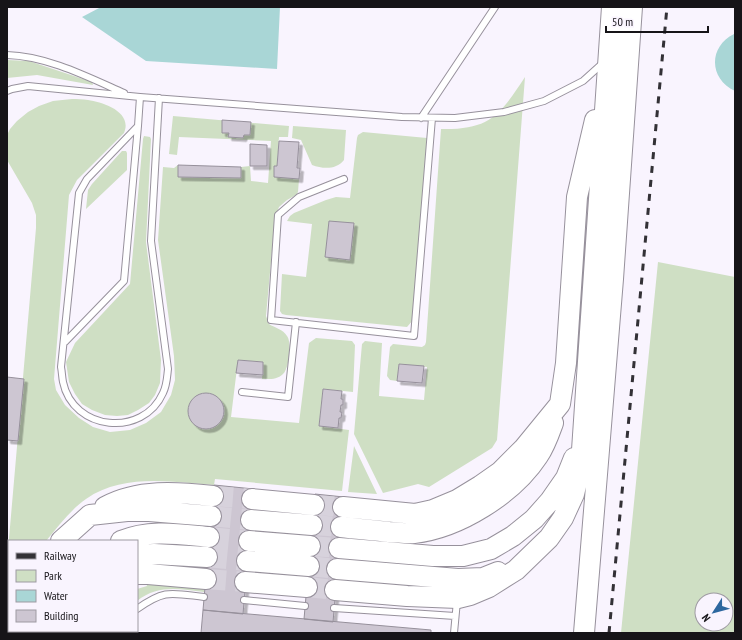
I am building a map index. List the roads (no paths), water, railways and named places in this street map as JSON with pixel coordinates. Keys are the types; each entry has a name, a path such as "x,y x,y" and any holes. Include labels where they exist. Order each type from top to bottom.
{"highway":[{"path":"335,599 407,596 456,607 516,570 549,538 563,518 574,494 581,465 612,7"},
{"path":"584,633 612,287 632,7"},
{"path":"341,527 412,534 438,528 466,517 489,503 512,485 538,456 547,439 560,404 566,363 577,197 609,58"},
{"path":"342,507 415,514 433,510 457,500 500,472 524,448 560,404"},
{"path":"339,548 433,556 463,556 491,549 513,536 534,519 550,501 566,478 583,436"},
{"path":"62,540 90,515 124,499 174,492 213,496"},
{"path":"252,499 314,505"},
{"path":"90,515 127,511 149,511 211,516"},
{"path":"251,520 312,525"},
{"path":"123,540 133,536 153,533 209,537"},
{"path":"249,540 310,546"},
{"path":"138,555 154,554 207,557"},
{"path":"337,569 452,579 483,578 510,568 532,554"},
{"path":"247,561 308,566"},
{"path":"138,574 148,574 205,588"},
{"path":"245,591 306,597"}],"lane":[{"path":"421,118 495,7"},
{"path":"7,54 34,58 79,73 129,95"},
{"path":"7,91 28,86 140,97 402,117 455,118 504,112 544,101 583,81 609,58"},
{"path":"65,342 124,281 140,97"},
{"path":"138,126 87,179 79,194 65,342 61,367 63,383 68,396 76,407 88,416 101,422 113,424 137,419 147,412 157,404 167,382 168,369 151,241 159,98"},
{"path":"344,180 299,197 278,215 271,320 414,336 432,118"},
{"path":"242,392 288,397 296,322"},
{"path":"138,608 151,599 166,593 205,588"},
{"path":"454,633 456,607"}],"water":[{"path":"101,7 280,7 277,69 146,61 82,17"},
{"path":"734,34 735,91 726,86 720,79 716,71 715,63 716,55 720,47"}],"tunnel":[{"path":"213,496 252,499"},
{"path":"314,505 343,507"},
{"path":"211,516 251,520"},
{"path":"312,525 341,527"},
{"path":"209,537 249,541"},
{"path":"310,546 339,548"},
{"path":"207,557 247,561"},
{"path":"309,566 337,569"},
{"path":"206,579 245,582"},
{"path":"307,587 335,590"}],"railway":[{"path":"609,633 667,7"}]}
